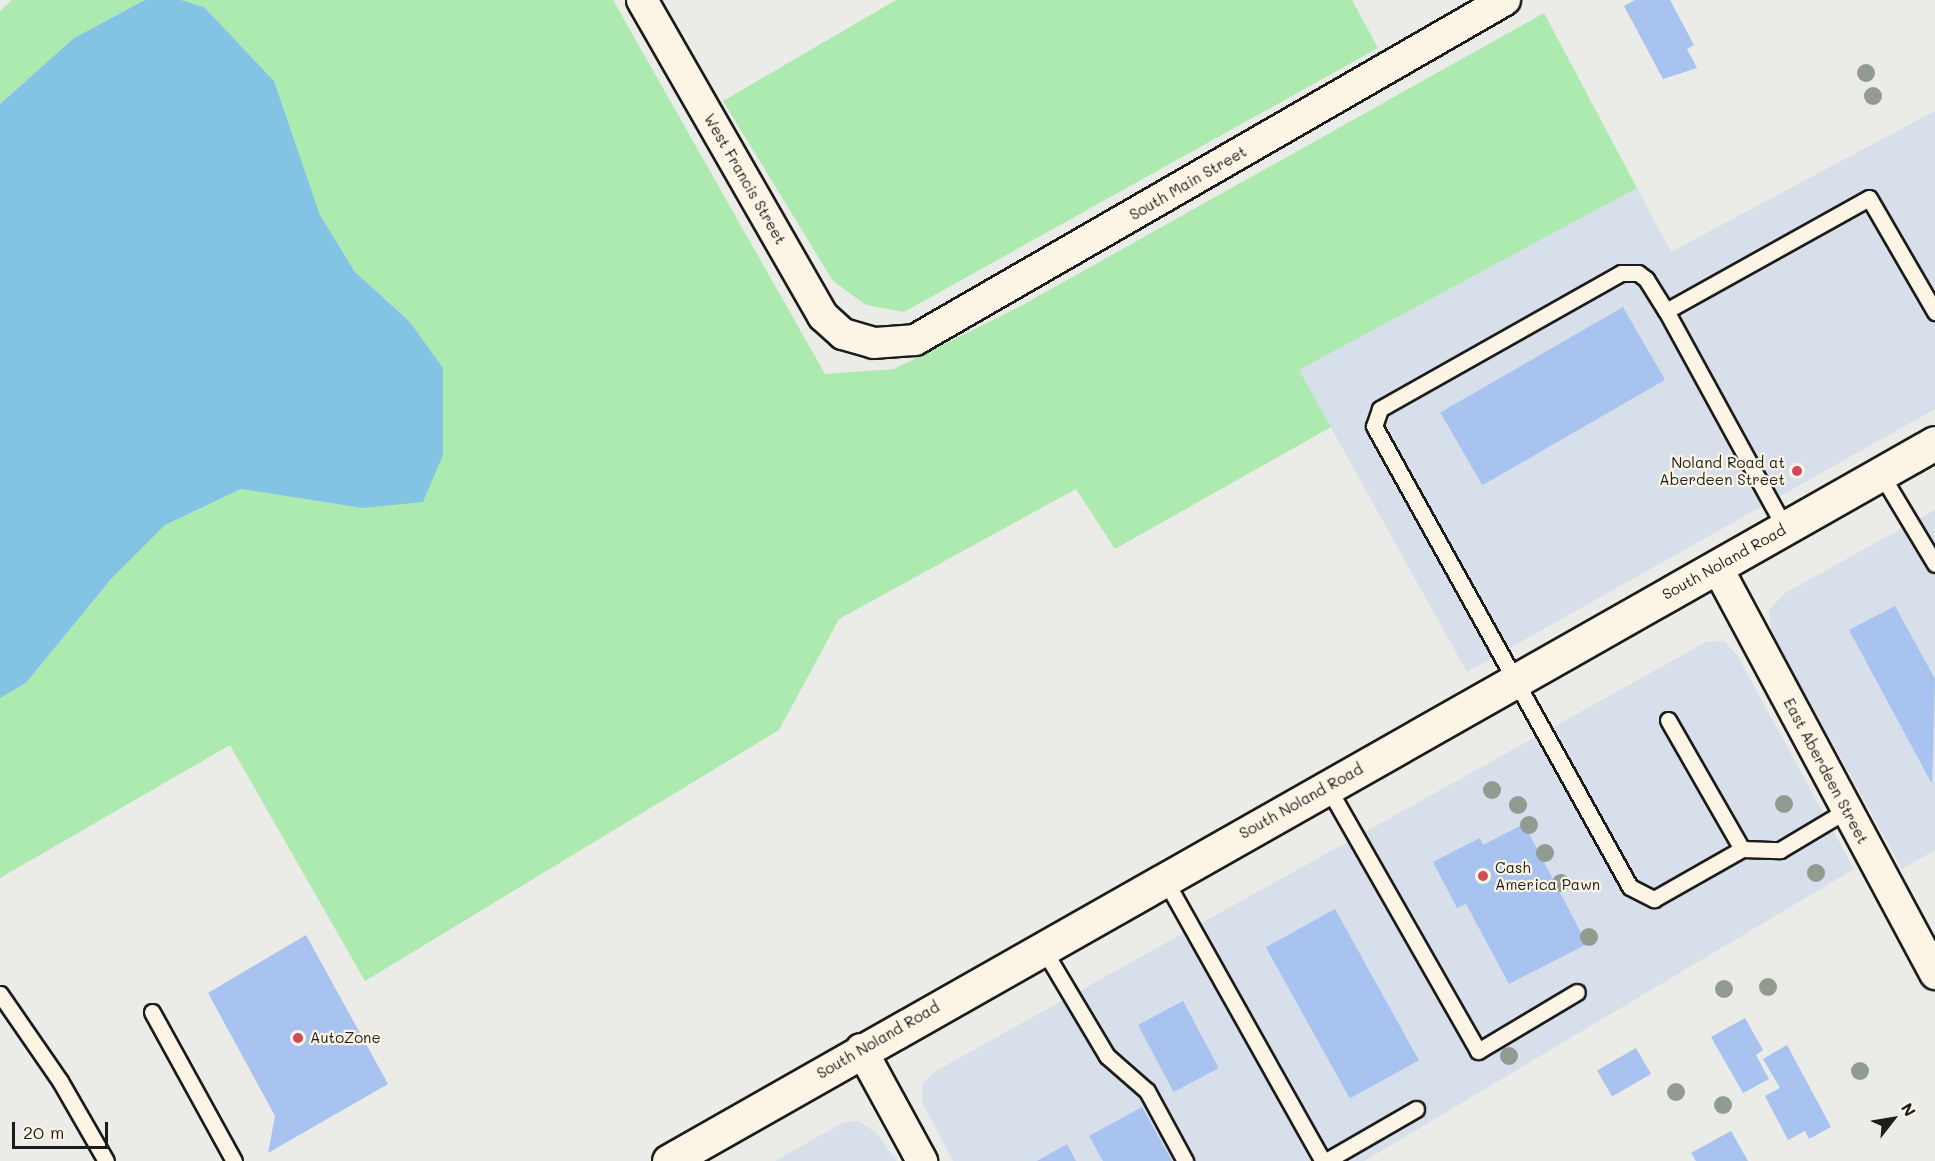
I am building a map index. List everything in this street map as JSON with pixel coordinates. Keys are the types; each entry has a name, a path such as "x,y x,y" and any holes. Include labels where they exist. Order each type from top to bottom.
{"main road":[{"name":"South Noland Road","path":"669,1161 861,1049 1935,443"}],"street":[{"name":"West Francis Street","path":"642,0 823,316 843,334 864,342"},
{"name":"South Main Street","path":"864,342 915,340 1505,0"},
{"name":"East Aberdeen Street","path":"1717,567 1935,974"},
{"path":"861,1049 922,1161"}],"lane":[{"path":"1666,311 1869,198 1935,312"},
{"path":"1785,528 1666,311 1646,279 1638,273 1621,273 1380,409 1375,416 1374,426 1630,887 1654,899 1742,849 1780,850 1847,810"},
{"path":"1881,474 1935,564"},
{"path":"1668,720 1742,849"},
{"path":"1327,786 1478,1052 1577,992"},
{"path":"1164,879 1324,1161 1416,1109"},
{"path":"1042,947 1107,1056 1147,1090 1185,1161"},
{"path":"0,994 60,1080 106,1161"},
{"path":"152,1012 234,1161"}],"shaded area":[{"path":"1935,111 1935,409 1467,672 1299,370 1637,188 1671,252"},
{"path":"1935,510 1935,850 1902,869 1771,632 1769,610 1785,593"},
{"path":"1724,641 1737,655 1854,869 1364,1161 953,1161 923,1104 922,1084 936,1071 1706,642"},
{"path":"859,1121 876,1133 897,1161 775,1161 844,1122"}],"green space":[{"path":"12,0 145,0 74,38 0,104 0,11"},
{"path":"181,0 613,0 825,374 894,369 1017,308 1544,13 1637,188 1299,370 1331,427 1115,549 1076,489 839,619 779,730 365,981 230,745 0,878 0,698 26,683 111,579 164,525 241,489 362,508 409,321 355,272 320,215 274,81 204,7"},
{"path":"896,0 1352,0 1378,48 904,312 866,305 833,281 723,101"}],"water":[{"path":"145,0 181,0 204,7 274,81 320,215 355,272 409,321 443,368 443,455 423,502 362,508 241,489 165,525 111,579 26,683 0,698 0,104 74,38"}],"building":[{"path":"1635,0 1670,0 1694,45 1687,49 1697,68 1663,79 1624,6"},
{"path":"1623,307 1665,380 1482,485 1440,412"},
{"path":"1895,606 1935,679 1932,784 1849,630"},
{"path":"1524,824 1587,944 1509,984 1466,904 1457,908 1433,862 1480,838 1483,845"},
{"path":"1335,909 1419,1060 1350,1099 1266,947"},
{"name":"AutoZone","path":"306,935 388,1084 268,1153 275,1116 208,993"},
{"path":"1183,1001 1219,1068 1174,1092 1138,1025"},
{"path":"1745,1018 1763,1050 1756,1055 1769,1079 1743,1093 1711,1037"},
{"path":"1787,1045 1831,1127 1809,1139 1805,1131 1788,1140 1765,1096 1780,1088 1763,1059"},
{"path":"1636,1048 1651,1074 1612,1096 1597,1070"},
{"path":"1142,1107 1172,1161 1103,1161 1089,1136"},
{"path":"1731,1131 1748,1161 1696,1161 1691,1153"},
{"path":"1067,1144 1076,1161 1037,1161"}],"place":[{"name":"Noland Road at Aberdeen Street","path":"1797,471"},
{"name":"Cash America Pawn","path":"1483,876"},
{"name":"AutoZone","path":"298,1038"}]}
